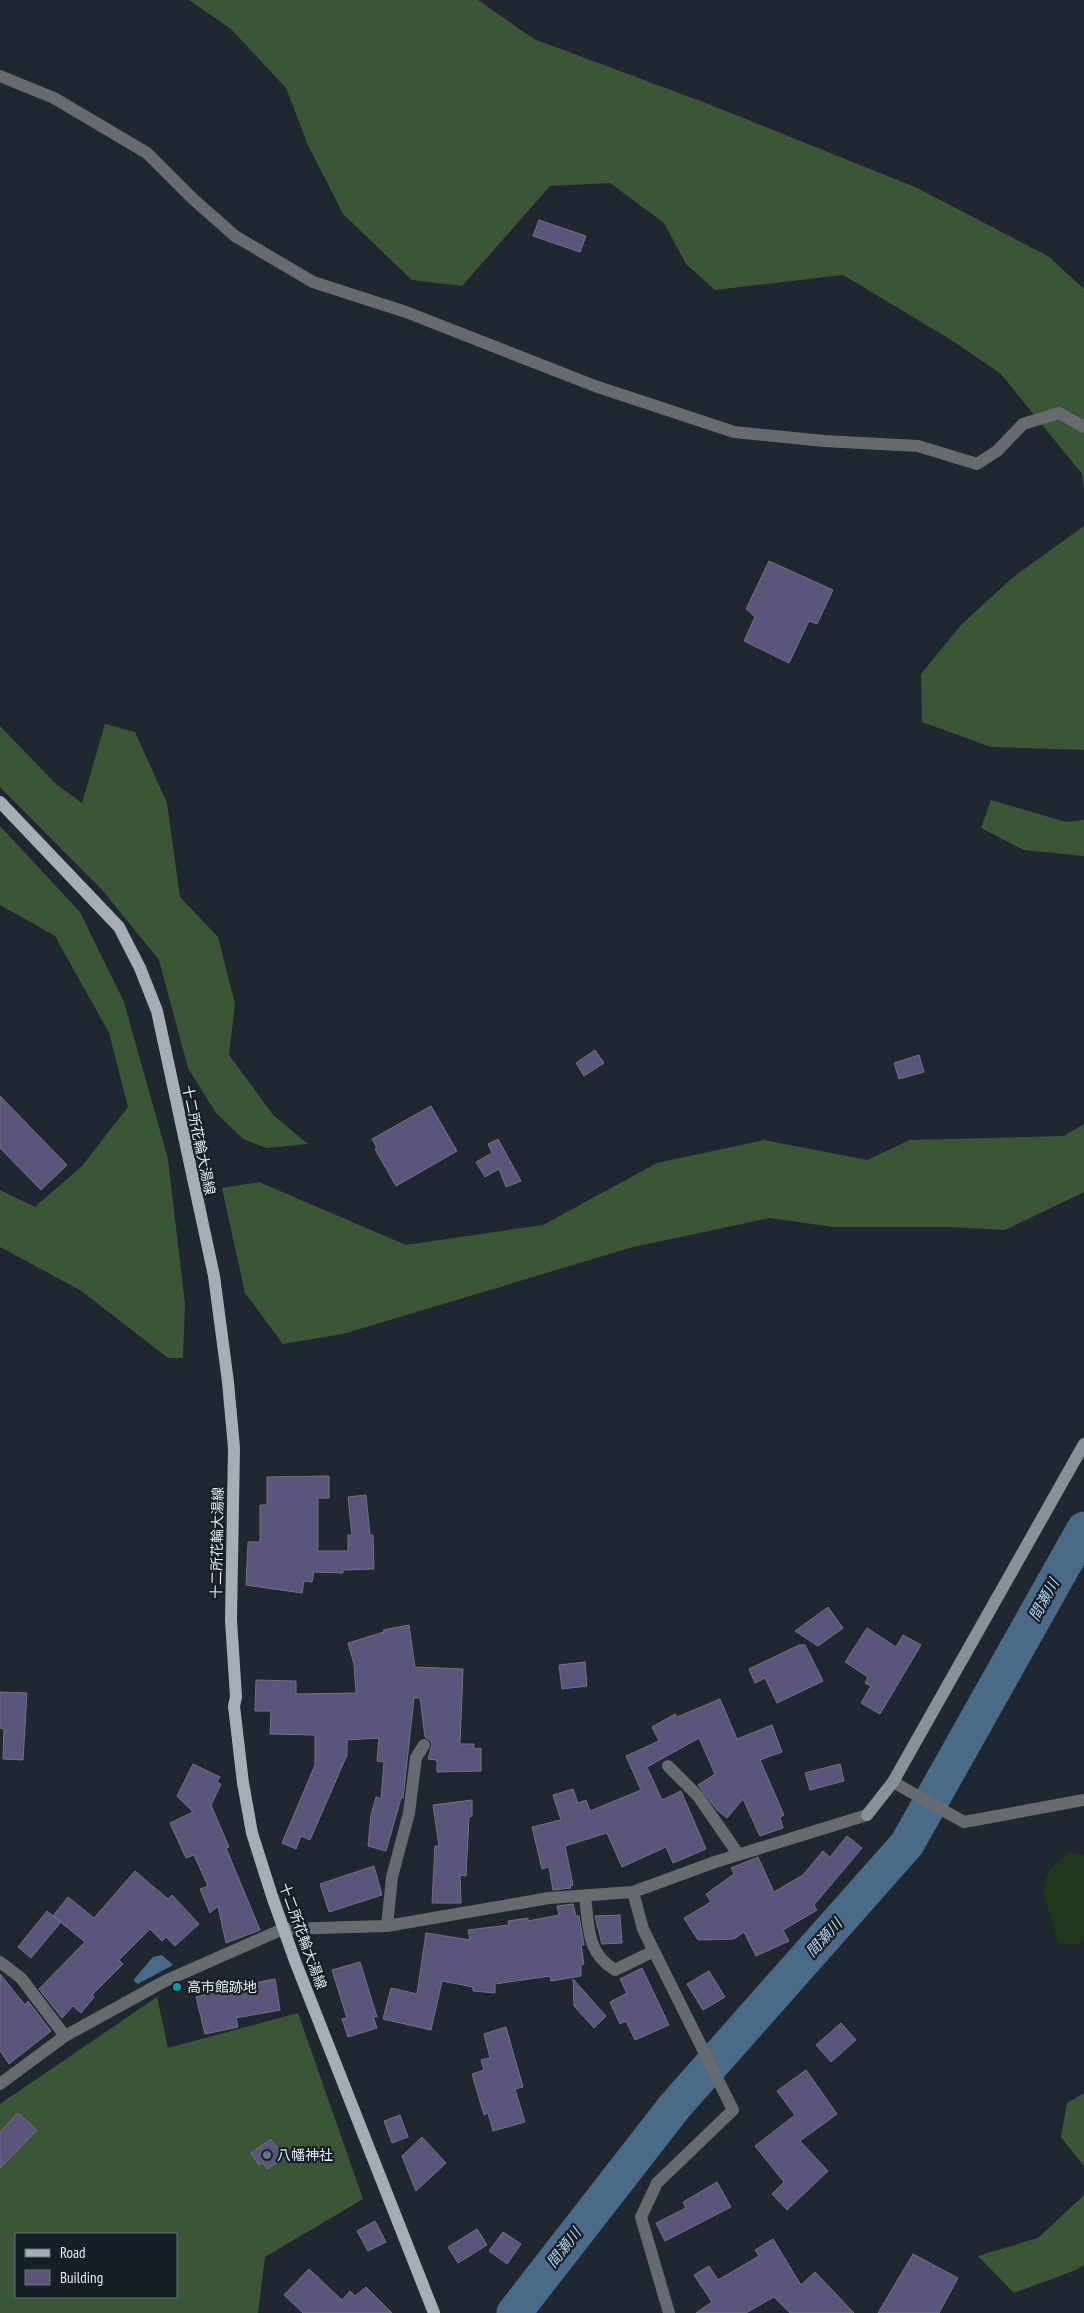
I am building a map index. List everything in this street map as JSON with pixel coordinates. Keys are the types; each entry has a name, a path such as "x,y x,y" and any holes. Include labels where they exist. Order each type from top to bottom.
{"main road":[{"name":"十二所花輪大湯線","path":"0,802 119,928 140,968 156,1011 214,1276 228,1382 234,1448 231,1620 236,1697 234,1706 243,1783 252,1833 283,1929 434,2313"}],"street":[{"path":"0,76 54,98 147,153 193,199 235,236 313,282 406,312 595,386 734,432 824,441 918,446 977,464 997,451 1023,424 1059,413 1084,427"},
{"path":"0,2084 66,2036 164,1981 283,1929 387,1926 548,1898 632,1892 738,1854 867,1815 893,1782 1084,1444"},
{"path":"387,1926 392,1877 409,1813 416,1758 424,1745"},
{"path":"668,1766 698,1796 738,1854"},
{"path":"893,1782 964,1822 1084,1800"},
{"path":"632,1892 643,1929 733,2110 657,2183 641,2217 669,2313"},
{"path":"585,1896 593,1949 603,1963 615,1970 654,1951"},
{"path":"0,1962 21,1978 66,2036"}],"green space":[{"path":"189,0 478,0 534,39 711,105 917,188 1048,256 1084,289 1084,490 1082,474 1001,374 956,343 843,275 715,290 686,264 664,223 610,183 550,186 462,286 412,280 343,214 308,145 286,88 231,29"},
{"path":"1084,526 1084,750 991,747 922,722 921,674 961,625 1012,578"},
{"path":"105,724 135,732 167,803 180,897 218,937 235,1004 229,1055 273,1115 308,1144 267,1148 243,1139 216,1113 188,1068 159,960 103,891 0,787 0,726 56,784 82,803"},
{"path":"991,800 1066,822 1084,820 1084,856 1024,850 981,828"},
{"path":"0,826 80,912 124,1002 168,1159 185,1304 183,1358 168,1358 80,1290 0,1247 0,1190 35,1207 82,1166 128,1107 109,1033 55,936 0,905"},
{"path":"1084,1124 1084,1192 1005,1230 949,1227 833,1227 770,1218 633,1247 343,1334 283,1344 245,1293 222,1188 259,1182 406,1245 543,1225 657,1163 764,1140 867,1160 910,1140 1064,1136"},
{"path":"1069,1852 1084,1855 1084,1938 1077,1945 1058,1943 1043,1889 1049,1871"},
{"path":"157,1997 168,2048 298,2013 363,2199 265,2257 258,2313 0,2313 0,2104"},
{"path":"1084,2093 1084,2166 1061,2137 1067,2103"},
{"path":"1084,2195 1084,2265 1076,2270 1014,2293 978,2256 1038,2238"}],"water":[{"path":"162,1955 173,1965 138,1984 134,1981 153,1957"}],"building":[{"path":"539,220 586,236 580,252 533,236"},
{"path":"769,561 833,590 817,624 809,621 789,663 744,641 755,617 746,609"},
{"path":"595,1050 604,1063 584,1076 576,1063"},
{"path":"919,1055 924,1072 899,1079 894,1063"},
{"path":"0,1096 67,1165 41,1190 0,1148"},
{"path":"431,1106 457,1151 396,1186 375,1149 377,1148 372,1139"},
{"path":"498,1139 521,1181 506,1187 499,1169 485,1177 476,1162 492,1153 488,1144"},
{"path":"329,1476 329,1498 318,1498 318,1551 348,1551 348,1535 352,1535 348,1497 366,1495 370,1535 373,1535 374,1569 343,1570 343,1573 314,1572 312,1582 304,1581 302,1593 246,1585 248,1542 260,1542 260,1505 267,1505 267,1477"},
{"path":"828,1607 843,1628 818,1646 795,1631"},
{"path":"409,1625 415,1667 463,1669 460,1744 474,1744 474,1749 481,1748 481,1771 437,1772 437,1760 428,1759 432,1745 431,1741 425,1737 420,1698 414,1698 403,1798 401,1798 386,1851 368,1846 371,1815 376,1797 381,1799 384,1762 377,1761 379,1738 347,1740 347,1755 310,1840 301,1836 296,1849 282,1843 315,1765 315,1735 270,1734 271,1711 255,1711 256,1680 296,1681 296,1694 356,1693 354,1664 348,1643 384,1632 383,1630"},
{"path":"867,1628 896,1647 903,1635 921,1645 880,1714 861,1703 871,1686 865,1683 868,1677 845,1662"},
{"path":"799,1645 805,1645 823,1681 777,1703 765,1678 755,1683 749,1669"},
{"path":"585,1662 587,1686 562,1689 559,1665"},
{"path":"0,1692 27,1693 23,1760 3,1759 4,1729 0,1728"},
{"path":"720,1699 737,1739 772,1725 782,1752 760,1760 784,1815 780,1817 783,1828 760,1836 743,1799 727,1818 718,1811 698,1785 715,1774 699,1738 647,1767 662,1800 681,1791 706,1849 673,1863 666,1847 622,1867 607,1833 565,1846 573,1885 570,1886 571,1888 553,1890 549,1867 542,1869 532,1827 561,1820 553,1795 573,1789 578,1803 586,1800 590,1811 641,1790 626,1756 659,1741 652,1727 675,1714 677,1717"},
{"path":"193,1764 220,1777 217,1782 221,1784 211,1805 229,1847 226,1848 260,1930 226,1943 218,1906 210,1913 200,1889 208,1886 194,1855 186,1858 170,1823 193,1812 177,1796"},
{"path":"840,1764 844,1781 810,1790 805,1773"},
{"path":"472,1800 472,1816 469,1817 466,1876 460,1875 461,1903 432,1903 435,1846 439,1846 433,1805"},
{"path":"847,1836 862,1848 814,1905 817,1910 783,1930 789,1941 756,1956 744,1932 734,1939 698,1940 684,1918 711,1902 706,1894 734,1874 731,1868 758,1857 774,1892 803,1875 823,1851 830,1857"},
{"path":"374,1866 382,1895 329,1912 320,1884"},
{"path":"135,1871 168,1899 172,1895 199,1924 175,1946 166,1937 162,1941 150,1929 119,1960 123,1964 92,1995 94,1997 81,2013 73,2006 62,2018 39,1989 85,1942 53,1916 68,1897 94,1918"},
{"path":"573,1904 576,1916 579,1916 584,1945 581,1945 584,1964 581,1965 581,1976 551,1981 550,1976 495,1984 495,1993 473,1991 473,1987 442,1981 431,2030 383,2019 391,1988 417,1994 426,1933 470,1940 468,1930 509,1925 508,1921 528,1918 528,1921 559,1915 557,1906"},
{"path":"47,1911 61,1922 31,1958 18,1947"},
{"path":"620,1915 622,1943 602,1944 595,1916"},
{"path":"360,1962 377,2017 373,2016 377,2028 348,2037 342,2019 347,2018 332,1970"},
{"path":"642,1968 669,2025 635,2040 626,2021 620,2024 610,2002 627,1993 620,1979"},
{"path":"709,1971 725,1997 703,2010 687,1984"},
{"path":"0,1974 25,2005 28,2001 51,2031 9,2064 0,2051"},
{"path":"275,1979 280,2010 236,2018 238,2027 205,2034 196,1997"},
{"path":"573,1979 606,2016 594,2028 574,2006"},
{"path":"841,2023 856,2040 831,2062 816,2045"},
{"path":"506,2027 523,2087 515,2089 525,2122 493,2131 488,2113 484,2115 472,2074 484,2070 481,2060 490,2058 484,2034"},
{"path":"806,2070 837,2114 800,2141 828,2171 787,2210 772,2194 784,2182 755,2146 795,2115 777,2091"},
{"path":"18,2113 37,2130 0,2168 0,2132"},
{"path":"400,2115 408,2137 392,2143 384,2121"},
{"path":"422,2137 446,2163 416,2191 402,2156"},
{"name":"八幡神社","path":"271,2139 284,2158 267,2169 263,2163 259,2165 251,2153"},
{"path":"717,2182 731,2207 665,2241 656,2223 686,2208 683,2202"},
{"path":"375,2221 386,2242 368,2251 357,2231"},
{"path":"477,2229 487,2245 458,2263 448,2247"},
{"path":"503,2232 521,2244 507,2264 489,2251"},
{"path":"773,2239 801,2285 815,2272 854,2313 790,2313 774,2297 746,2313 696,2313 712,2302 694,2275 709,2266 718,2280 759,2256 755,2250"},
{"path":"913,2254 958,2278 939,2313 878,2313"},
{"path":"309,2269 342,2300 350,2291 355,2296 366,2287 392,2313 303,2313 284,2295"}],"waterway":[{"name":"間瀬川","path":"514,2313 675,2106 907,1844 1084,1529"}],"place":[{"name":"高市館跡地","path":"177,1987"},
{"name":"八幡神社","path":"267,2155"}]}
